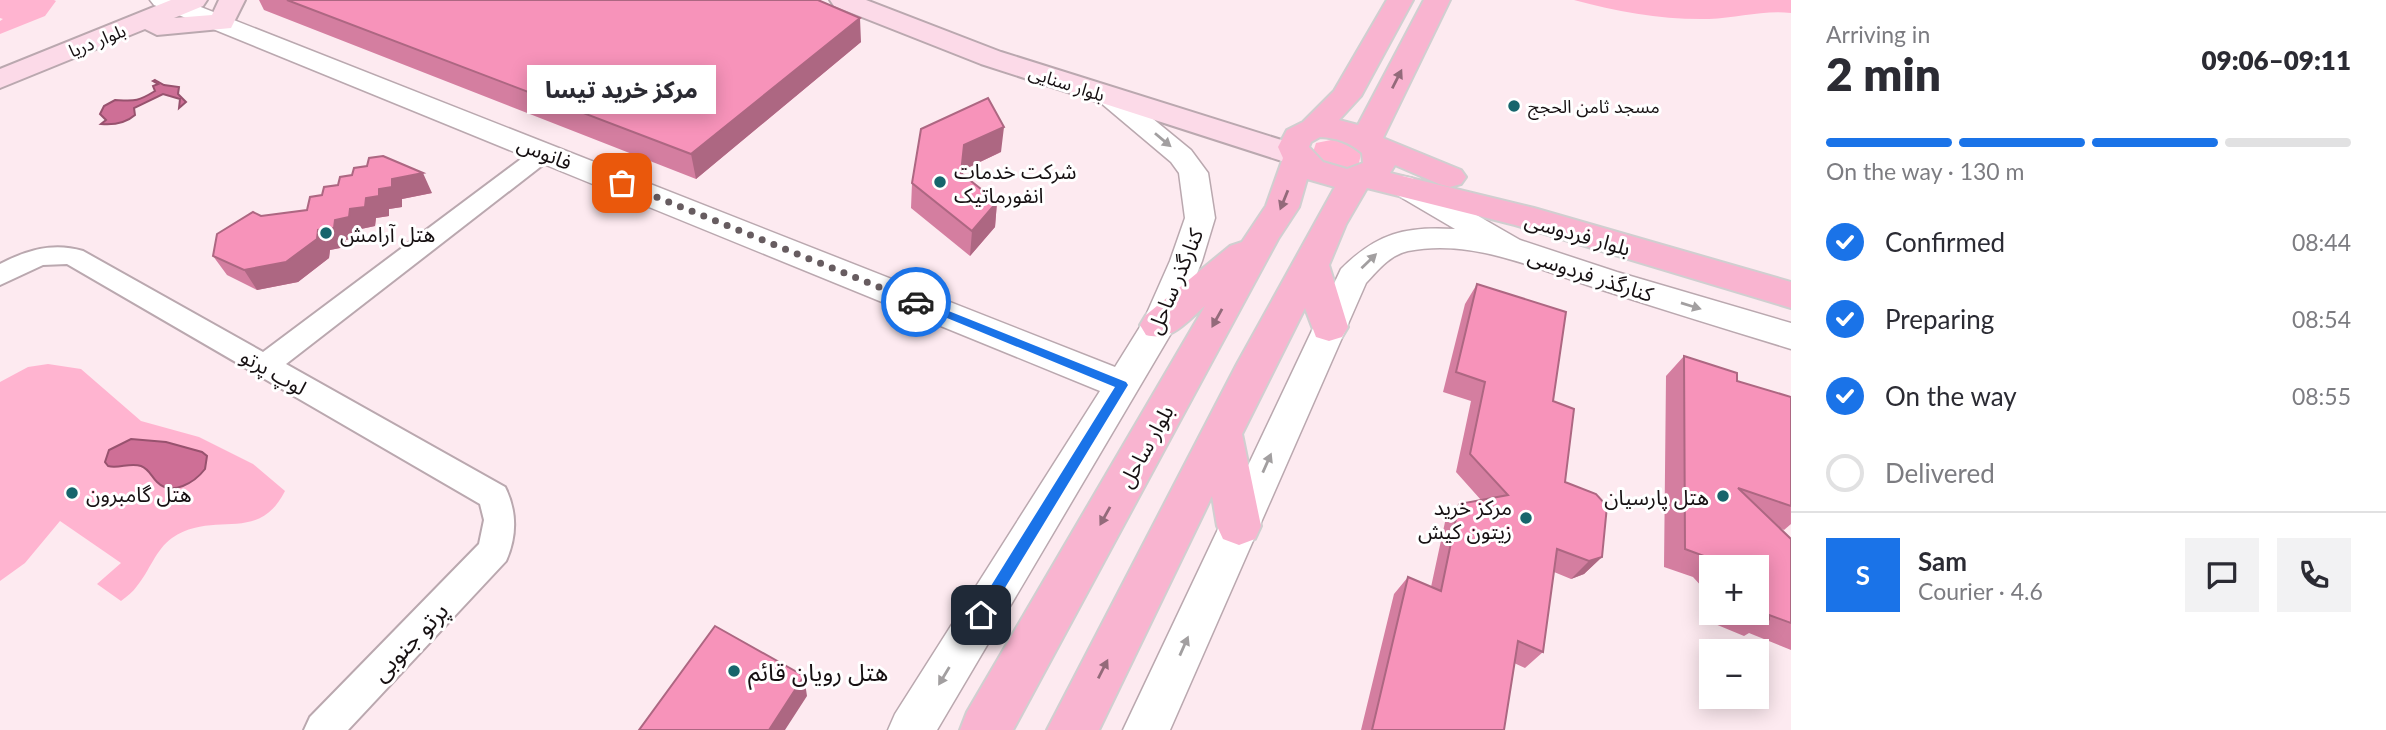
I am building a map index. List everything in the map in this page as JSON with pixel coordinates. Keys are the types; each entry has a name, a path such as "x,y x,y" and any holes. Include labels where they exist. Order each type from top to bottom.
{"main road":[{"name":"بلوار سنایی","path":"843,0 991,58 1110,97 1304,143"},
{"name":"بلوار سنایی","path":"877,0 1002,48 1121,86 1215,112 1304,143"},
{"name":"بلوار ساحل","path":"985,730 1262,237 1282,206 1304,143 1346,96 1400,0"},
{"path":"1072,730 1222,433 1311,265 1329,224 1360,178 1379,166 1377,151 1368,142 1437,0"},
{"name":"بلوار دریا","path":"0,79 82,37 172,2"},
{"path":"82,37 103,11"},
{"path":"82,37 148,29 227,11"},
{"name":"بلوار دریا","path":"0,59 82,37"},
{"name":"بلوار فردوسی","path":"1791,277 1442,175 1339,129 1304,143 1317,173 1343,179 1360,178 1402,185 1522,216 1791,295"},
{"path":"1159,325 1262,237"},
{"path":"1311,265 1329,327"},
{"path":"1222,433 1239,526"}],"street":[{"name":"فانوس","path":"172,2 227,11 545,152 1122,385"},
{"name":"کنارگذر ساحل","path":"911,730 1159,325 1186,261 1200,218 1193,173 1181,156 1110,97"},
{"path":"264,365 545,152"},
{"name":"کنارگذر فردوسی","path":"1402,185 1509,247 1606,280 1791,336"},
{"path":"1146,730 1352,278 1380,251 1410,241 1457,239 1509,247"},
{"name":"لوپ پرتو","path":"0,276 41,256 65,254 495,496 500,520 494,551"},
{"name":"پرتو جنوبی","path":"323,730 494,551"}],"shaded area":[{"path":"0,0 56,1 45,16 0,34 0,21 3,19 0,18"},
{"path":"1574,0 1791,0 1791,13 1709,19 1658,17"},
{"path":"153,81 164,85 179,87 178,94 186,102 179,108 180,99 163,94 134,108 135,115 128,120 101,124 106,120 100,114 104,106 115,100 144,97 155,91 153,86 158,84"},
{"path":"1336,139 1358,149 1361,154 1359,163 1347,168 1334,167 1313,152 1316,143"},
{"path":"48,364 81,369 141,421 199,437 253,464 285,491 274,507 262,517 249,522 204,526 172,538 161,548 135,588 121,601 97,584 121,563 60,521 25,563 0,581 0,382 28,367"},
{"path":"131,439 166,442 202,452 207,456 205,469 189,483 169,488 157,482 141,466 108,466 105,462 109,450"}],"building":[{"path":"287,0 818,0 860,18 691,154"},
{"path":"988,98 1004,127 964,145 961,173 997,202 972,231 912,183 921,129"},
{"path":"383,156 423,173 392,179 392,187 379,189 379,196 366,198 365,207 350,209 349,217 335,220 334,228 318,230 317,239 286,262 244,270 213,256 217,234 253,212 261,216 307,210 310,197 322,195 324,187 338,185 340,177 352,175 354,168 367,166 369,158"},
{"name":"مرکز خرید زیتون کیش","path":"1477,284 1566,312 1553,401 1574,409 1565,482 1596,494 1607,506 1602,557 1589,561 1557,549 1543,652 1518,641 1504,730 1372,730 1408,577 1441,591 1459,504 1508,495 1470,454 1485,382 1456,372"},
{"name":"هتل پارسیان","path":"1684,356 1737,373 1737,381 1791,397 1791,506 1738,488 1791,539 1791,623 1769,615 1769,555 1701,555 1685,549"},
{"name":"هتل رویان قائم","path":"715,626 804,676 769,730 639,730"}],"way so far":[{"path":"622,183 916,302"}],"place":[{"name":"مسجد ثامن الحجج","path":"1514,106"},
{"name":"شرکت خدمات انفورماتیک","path":"940,182"},
{"name":"مرکز خرید تیسا","path":"622,183"},
{"name":"هتل آرامش","path":"326,233"},
{"name":"هتل گامبرون","path":"72,493"},
{"name":"هتل پارسیان","path":"1723,496"},
{"name":"مرکز خرید زیتون کیش","path":"1526,518"},
{"name":"هتل رویان قائم","path":"734,671"}],"route":[{"path":"916,302 1122,385 981,615"}]}
